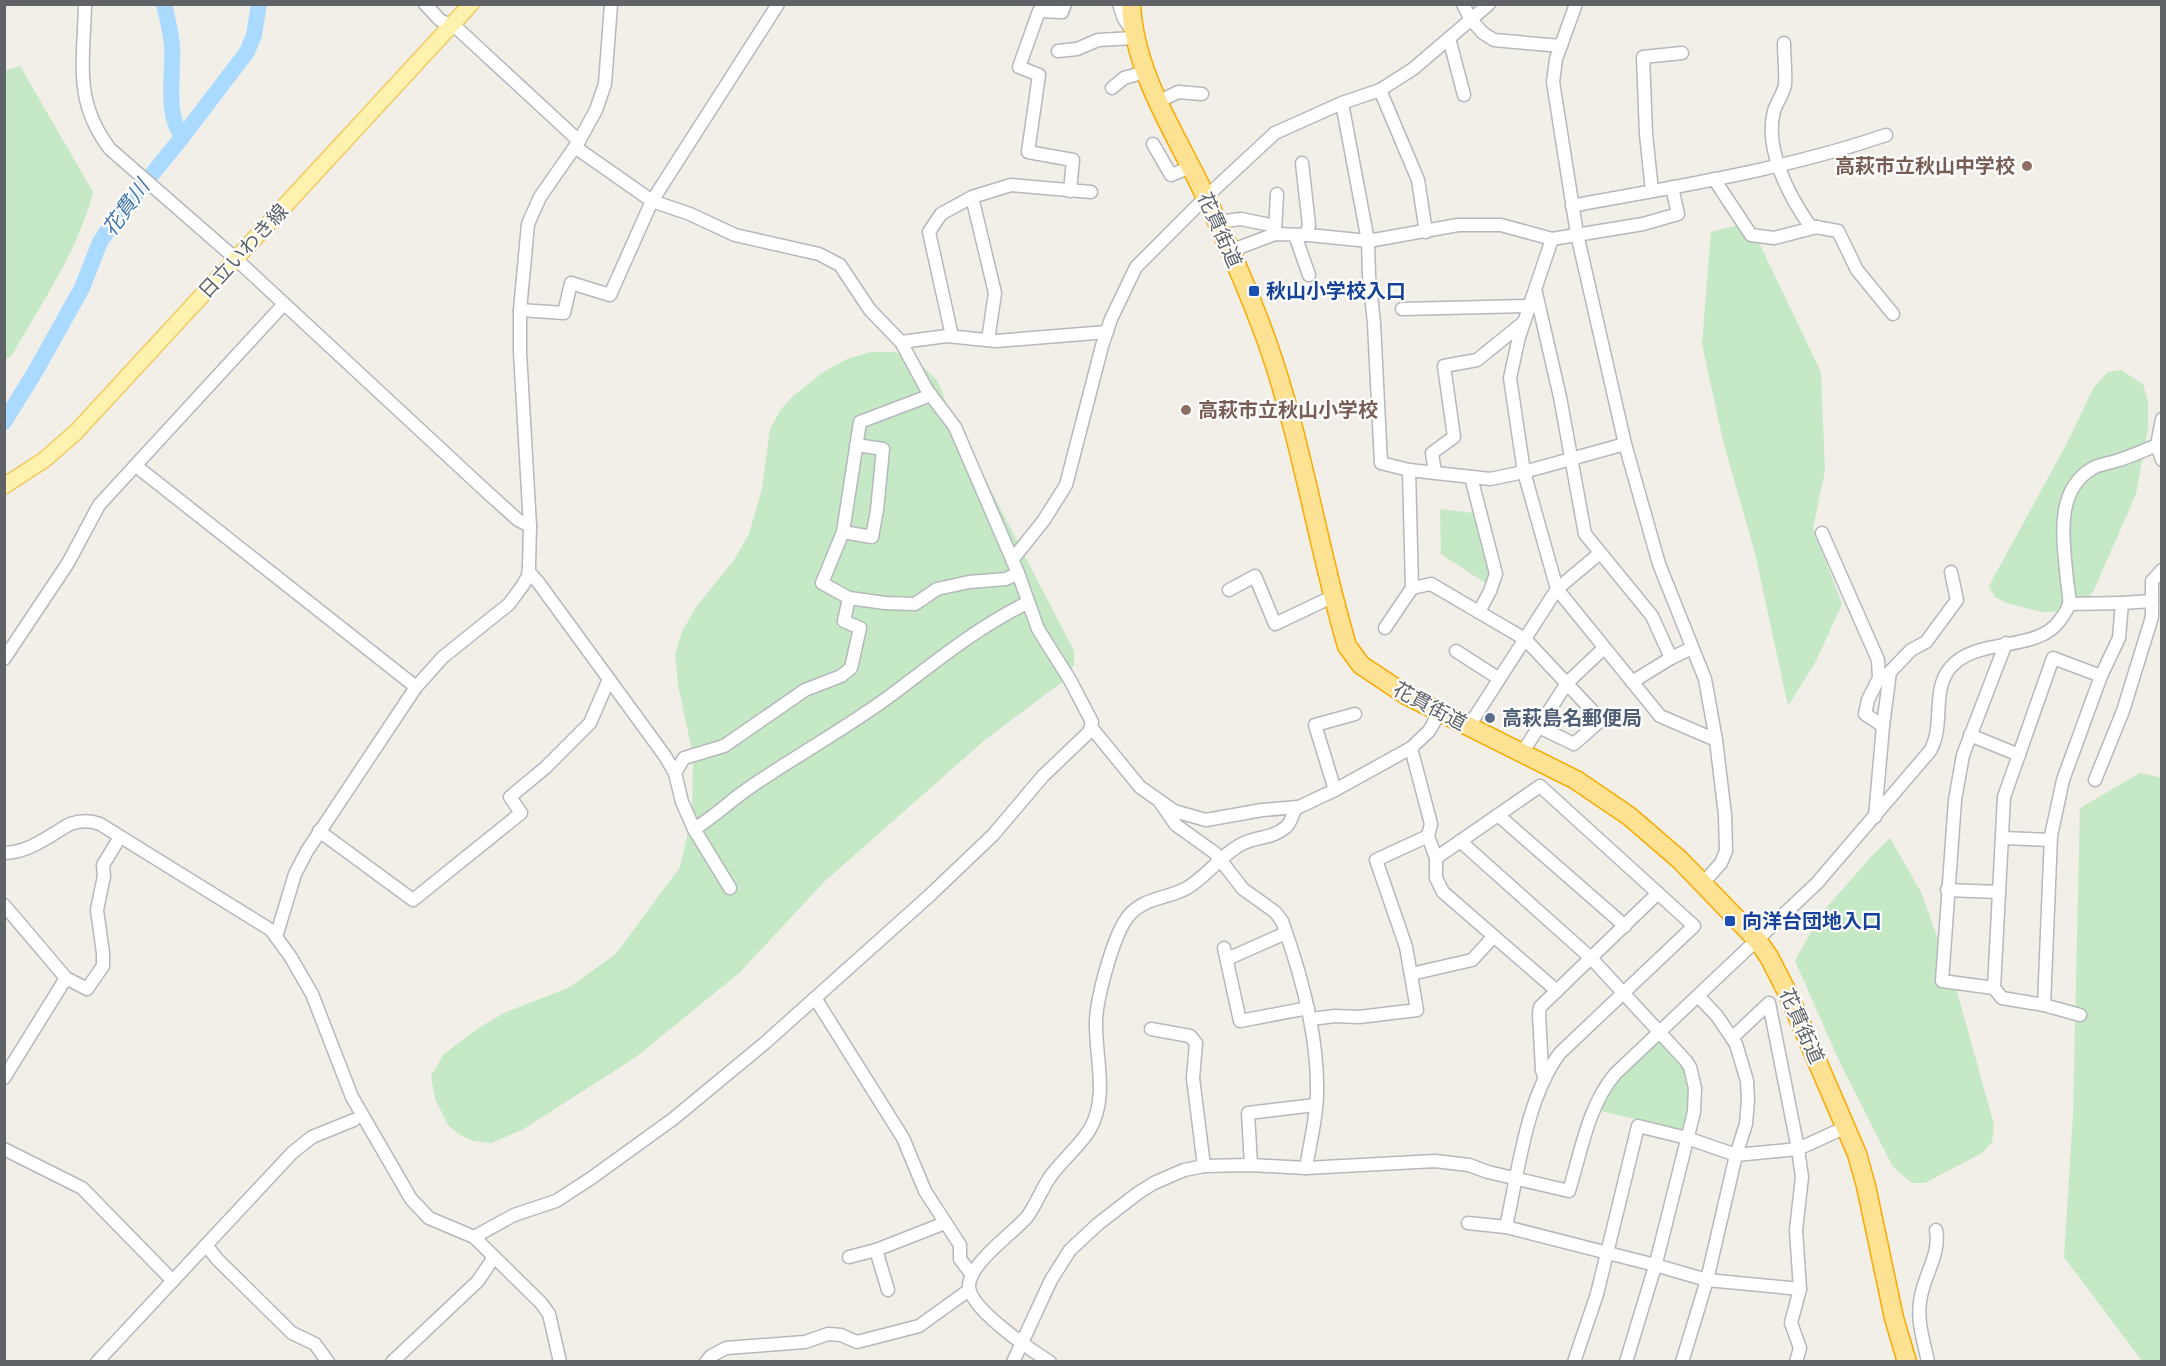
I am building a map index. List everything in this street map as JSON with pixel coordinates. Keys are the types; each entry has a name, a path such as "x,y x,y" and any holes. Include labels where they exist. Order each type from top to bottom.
{"highway":[{"name":"花貫街道","path":"1131,4 1134,34 1145,72 1206,197 1250,296 1280,379 1347,646 1353,657 1384,681 1440,712 1576,780 1606,799 1651,834 1758,940 1789,996 1857,1154 1894,1318 1907,1362"}],"main road":[{"name":"日立いわき線","path":"4,486 44,460 76,432 471,4"}],"street":[{"path":"85,4 83,92 89,115 98,133 110,148 236,259 488,493 518,520 530,526"},
{"path":"425,4 441,20 459,30 577,144 652,201 690,214 735,235 819,254 840,265 870,310 901,342 931,395 955,427 1018,573 1027,603 1042,637 1090,715 1091,727 1128,775 1160,802 1184,815 1206,820 1262,810 1296,807 1335,790 1411,748 1429,731 1440,712"},
{"path":"276,937 295,874 319,831 416,687 443,657 509,604 523,585 529,572 530,526 519,310 526,239 532,211 577,144 596,110 605,84 611,4"},
{"path":"519,310 564,313 571,283 610,295 652,201 778,4"},
{"path":"1065,4 1062,12 1040,11 1019,67 1039,75 1028,152 1073,160 1070,191"},
{"path":"1058,51 1077,49 1098,40 1134,34 1124,19 1119,4"},
{"path":"1463,4 1471,20 1483,33 1494,40 1562,46"},
{"path":"1012,560 1044,520 1066,484 1111,319 1136,267 1206,197 1275,133 1342,103 1380,90 1413,69 1489,4"},
{"path":"1576,4 1556,59 1552,82 1577,234 1625,444 1659,564 1705,679 1716,740 1725,814 1726,851 1721,863 1703,883"},
{"path":"1449,38 1464,95"},
{"path":"1784,44 1785,87 1774,111 1772,135 1778,166 1794,203 1810,226 1838,231 1857,270 1893,314"},
{"path":"1652,191 1646,134 1643,57 1682,53"},
{"path":"1112,87 1124,78 1145,72"},
{"path":"1380,90 1418,180 1426,232"},
{"path":"1158,102 1178,92 1202,94"},
{"path":"1342,103 1368,241 1381,463 1409,470 1490,479 1625,444"},
{"path":"1572,206 1778,166 1837,152 1887,135"},
{"path":"1153,144 1171,175 1191,167"},
{"path":"1300,235 1309,225 1302,163"},
{"path":"1714,179 1751,235 1774,238 1817,227"},
{"path":"952,336 929,232 941,213 972,197 1011,185 1091,192"},
{"path":"1217,222 1241,219 1300,235 1368,241 1458,225 1501,225 1552,239 1643,224 1678,214 1672,187"},
{"path":"1275,230 1277,194"},
{"path":"972,197 995,293 988,340"},
{"path":"1230,251 1275,230"},
{"path":"1300,235 1309,275"},
{"path":"1552,239 1525,321 1510,378 1524,472 1557,589 1660,716 1716,740"},
{"path":"1535,292 1560,396 1585,534 1652,616 1671,658"},
{"path":"4,659 68,563 99,504 284,304"},
{"path":"1402,309 1531,306"},
{"path":"1435,473 1432,453 1454,436 1444,366 1477,360 1525,321"},
{"path":"901,342 952,336 988,340 1107,332"},
{"path":"931,395 860,422 843,532 822,583 849,598 915,604 937,589 969,582 1006,579 1018,573"},
{"path":"2162,419 2157,445 2162,460"},
{"path":"1013,1361 1051,1280 1077,1243 1098,1224 1154,1183 1184,1170 1204,1166 1251,1165 1306,1168 1435,1161 1469,1165 1569,1191 1593,1112 1605,1086 1817,883 1875,817 1934,744 1939,694 1949,669 1959,659 1971,653 2038,637 2056,626 2069,604 2063,526 2068,495 2076,482 2094,468 2157,445"},
{"path":"843,532 872,537 878,510 883,448 856,446"},
{"path":"136,466 416,687"},
{"path":"1385,628 1412,588 1409,470"},
{"path":"1471,477 1496,574 1479,612"},
{"path":"1822,533 1878,660 1879,678 1868,700 1865,714 1883,726"},
{"path":"1469,726 1557,589 1600,553"},
{"path":"2094,780 2123,711 2152,616 2152,581 2162,570"},
{"path":"529,572 650,734 675,773 682,802 694,829 730,888"},
{"path":"1875,817 1890,672 1911,650 1926,642 1957,600 1951,572"},
{"path":"1230,591 1255,576 1275,624 1334,596"},
{"path":"1412,588 1431,584 1525,639 1601,720 1574,744 1539,727"},
{"path":"675,773 684,758 724,746 805,690 841,676 850,668 860,628 844,621 849,598"},
{"path":"2069,604 2152,601"},
{"path":"694,829 749,789 898,690 956,645 1006,613 1027,603"},
{"path":"2044,1005 2050,840 2063,780 2101,676 2118,638 2122,603"},
{"path":"1994,988 1942,981 1955,800 1963,755 2006,644"},
{"path":"1522,753 1567,683 1604,648"},
{"path":"1632,682 1692,648"},
{"path":"1456,651 1498,678"},
{"path":"2080,1015 2044,1005 2002,998 1994,988 2004,797 2053,658 2101,676"},
{"path":"319,831 412,900 521,813 510,797 545,768 590,723 609,679"},
{"path":"1335,790 1315,725 1355,714"},
{"path":"474,1237 514,1215 556,1201 673,1119 815,998 993,836 1042,776 1091,727"},
{"path":"1970,735 2019,755"},
{"path":"1411,748 1431,825 1428,836 1436,858 1436,878 1441,889 1557,991"},
{"path":"1436,858 1540,786 1694,926 1560,1053 1544,1076 1533,1107 1506,1227"},
{"path":"1160,802 1176,825 1209,849 1221,860 1243,889 1279,916 1286,933 1309,1013 1316,1070 1316,1105 1306,1168"},
{"path":"706,1362 711,1356 726,1348 804,1342 828,1334 841,1335 857,1342 919,1326 969,1290 972,1275 982,1261 1028,1215 1050,1177 1090,1128 1098,1105 1099,1086 1095,1022 1109,963 1128,917 1151,900 1187,888 1245,843 1271,837 1288,825 1296,807"},
{"path":"1498,815 1625,926"},
{"path":"4,864 9,853 30,847 78,821 86,820 97,823 266,927 300,971 312,994 352,1097 405,1190 417,1207 429,1218 474,1237 546,1309 560,1362"},
{"path":"1286,933 1225,954 1240,1021 1309,1013 1359,1017 1417,1010 1406,947 1376,860 1428,836"},
{"path":"4,905 66,978 87,990 103,966 98,910 104,876 103,864 120,837"},
{"path":"2002,838 2050,840"},
{"path":"1460,841 1592,959 1686,1060 1693,1078 1694,1112 1655,1265 1626,1362"},
{"path":"1947,890 1999,892"},
{"path":"1544,1076 1540,1007 1658,894"},
{"path":"1411,974 1472,960 1494,936"},
{"path":"4,1078 66,978"},
{"path":"1683,1362 1707,1280 1736,1155 1746,1124 1748,1101 1747,1081 1732,1038 1717,1016 1699,997"},
{"path":"815,998 903,1138 925,1191 960,1245 960,1258 972,1275"},
{"path":"1732,1038 1769,1003 1802,1176 1796,1230 1800,1289 1791,1323 1800,1348 1796,1362"},
{"path":"1151,1029 1190,1036 1196,1043 1193,1078 1204,1166"},
{"path":"1251,1165 1248,1113 1316,1105"},
{"path":"97,1362 292,1153 312,1137 354,1120"},
{"path":"1574,1362 1598,1294 1638,1125 1687,1138 1736,1155 1798,1149 1846,1127"},
{"path":"4,1149 82,1188 172,1281"},
{"path":"849,1257 876,1250 945,1223"},
{"path":"1468,1223 1506,1227 1707,1280 1800,1289"},
{"path":"1928,1362 1920,1323 1920,1302 1936,1249 1936,1230"},
{"path":"206,1245 217,1259 292,1333 315,1344 328,1362"},
{"path":"876,1250 888,1290"},
{"path":"392,1362 478,1281 494,1257"},
{"path":"969,1290 987,1314 1020,1343 1050,1362"}],"green space":[{"path":"20,66 93,192 69,256 12,355 5,360 5,71"},
{"path":"1749,222 1821,372 1825,471 1813,528 1842,604 1816,661 1788,706 1755,553 1723,441 1702,344 1711,232"},
{"path":"871,352 895,352 920,364 937,380 949,409 1074,651 1074,665 1062,682 986,739 825,881 739,973 636,1057 522,1130 491,1143 473,1141 460,1135 448,1125 435,1099 431,1076 444,1054 480,1027 506,1012 568,988 616,954 680,867 692,814 693,755 678,685 675,654 682,632 696,607 734,560 749,534 762,489 770,429 781,409 794,395 825,371 847,359"},
{"path":"2121,370 2143,384 2148,403 2148,428 2136,494 2093,592 2071,611 2043,612 2009,604 1995,597 1989,586 2066,445 2094,387 2108,372"},
{"path":"1440,509 1474,513 1491,568 1485,583 1441,554"},
{"path":"2140,773 2162,778 2161,1361 2142,1361 2064,1257 2073,1115 2080,808"},
{"path":"1890,838 1921,892 1958,995 1994,1125 1992,1142 1982,1153 1925,1183 1912,1183 1893,1167 1841,1065 1795,961 1820,915"},
{"path":"1661,1033 1693,1078 1689,1132 1601,1111 1599,1098"}],"waterway":[{"path":"164,4 172,46 172,106 177,127 183,136"},
{"name":"花貫川","path":"4,422 82,288 100,242 247,52 254,35 259,4"}],"place":[{"name":"高萩市立秋山中学校","path":"2027,166"},
{"name":"秋山小学校入口","path":"1254,291"},
{"name":"高萩市立秋山小学校","path":"1186,410"},
{"name":"高萩島名郵便局","path":"1490,718"},
{"name":"向洋台団地入口","path":"1730,921"}]}
